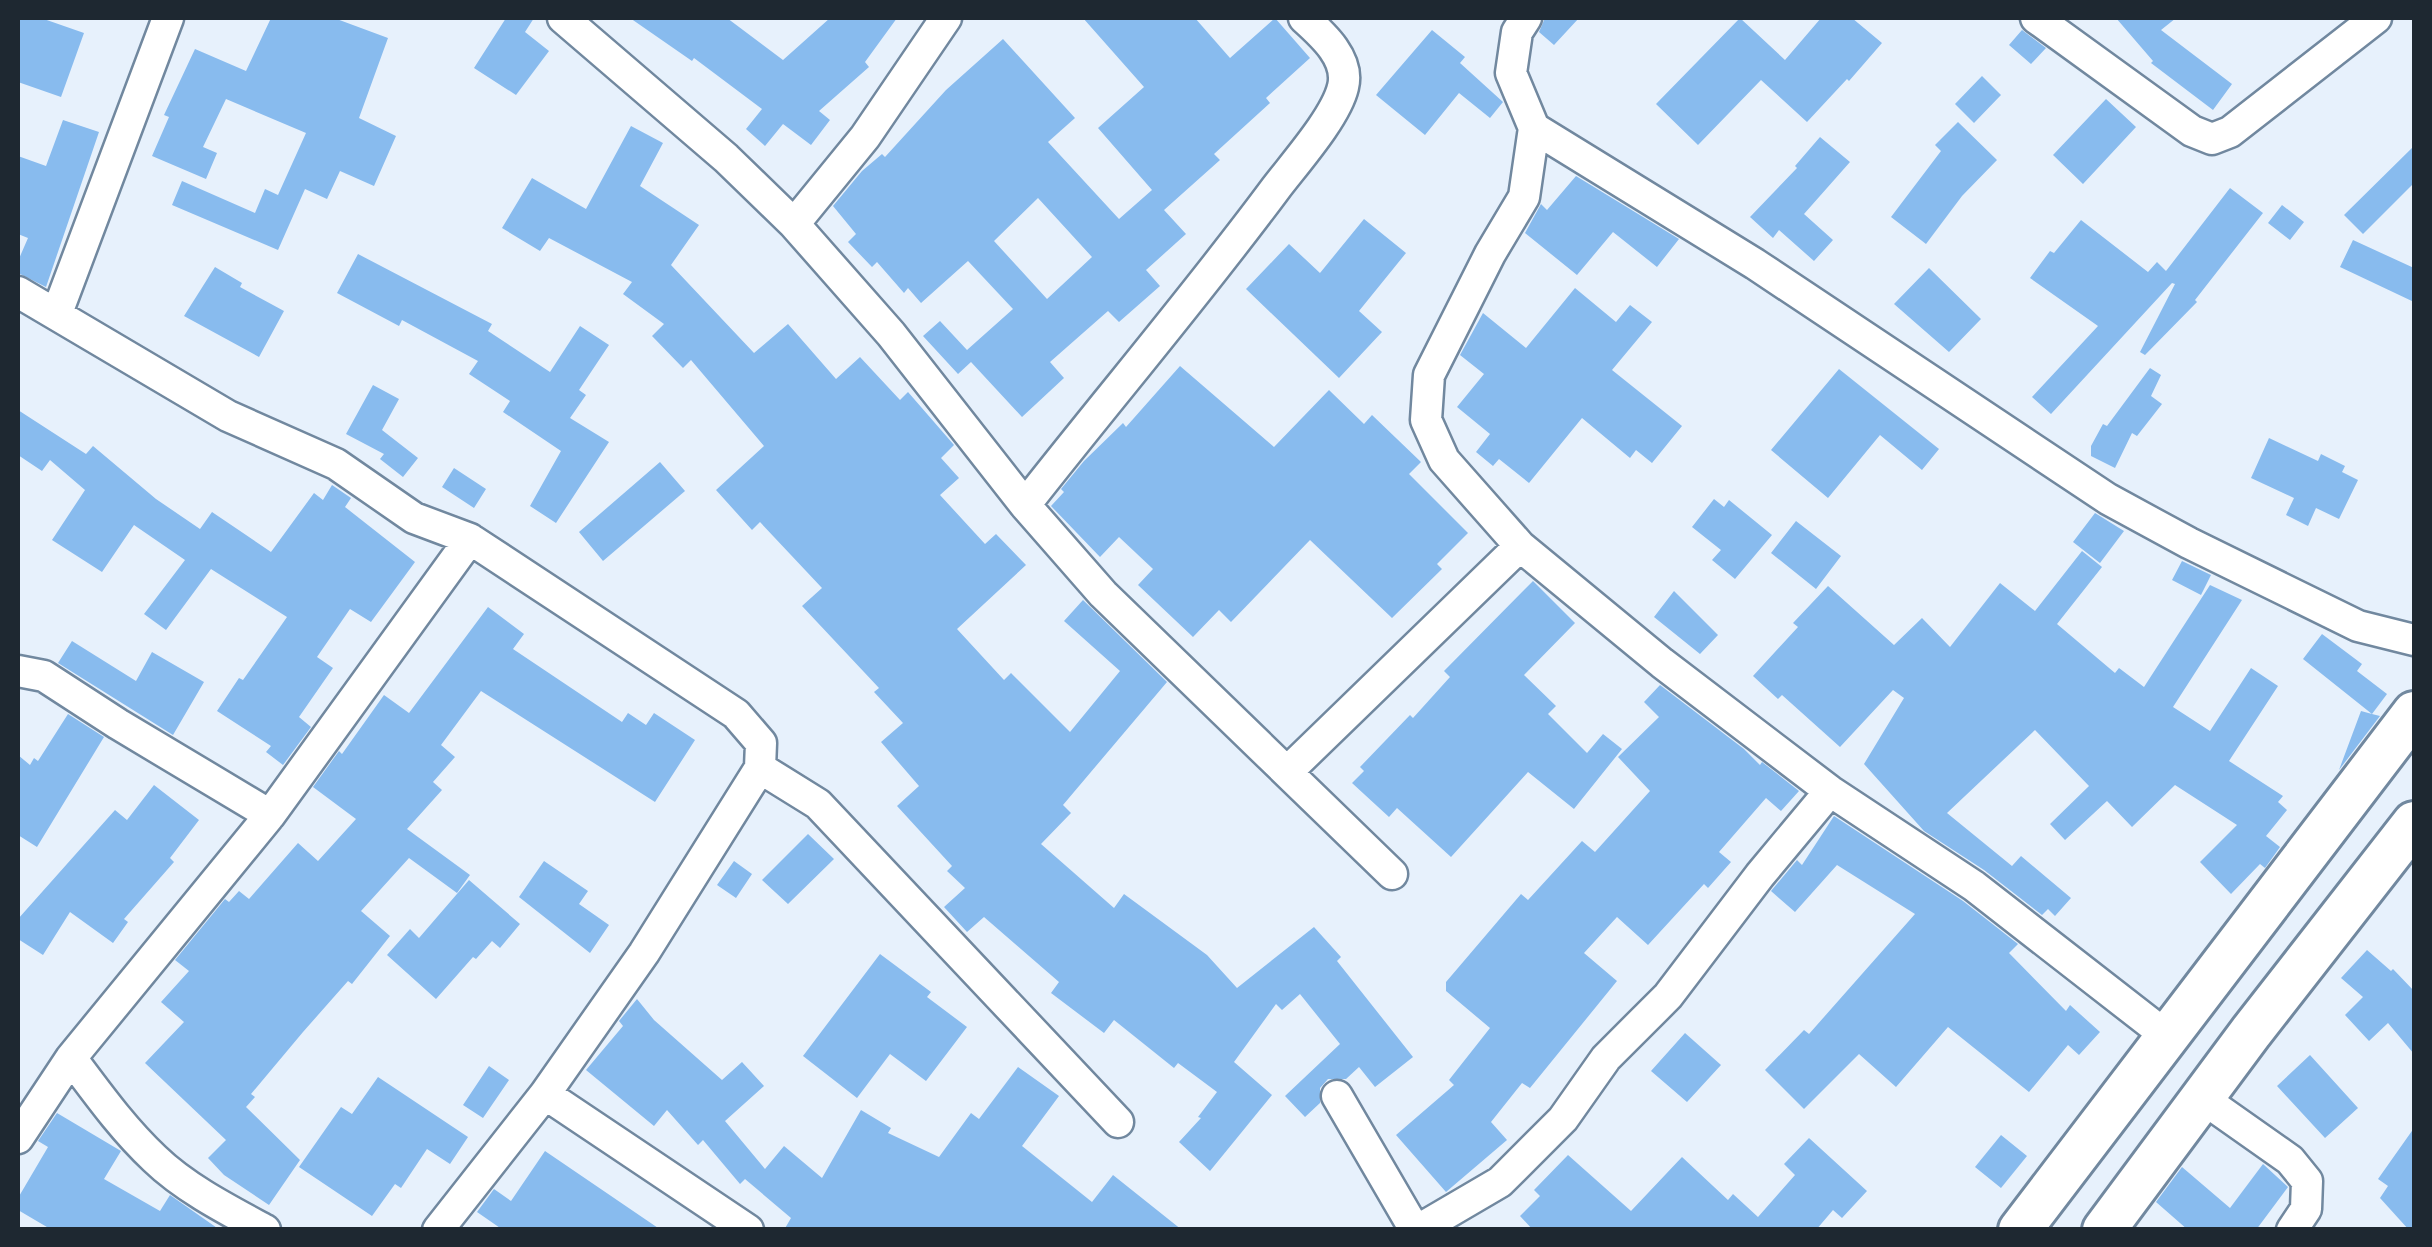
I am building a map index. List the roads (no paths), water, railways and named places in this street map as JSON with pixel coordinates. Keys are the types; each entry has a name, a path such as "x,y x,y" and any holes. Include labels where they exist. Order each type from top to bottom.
{"street":[{"path":"57,313 168,18"},
{"path":"564,18 726,158 794,224 891,334 1025,505 1103,594 1392,874"},
{"path":"794,224 866,136 946,18"},
{"path":"1025,505 1219,265 1323,126 1344,86 1342,60 1304,18"},
{"path":"1526,18 1518,32 1512,73 1534,128 1524,197 1490,254 1429,375 1426,420 1444,460 1520,546 1662,663 1830,791 1974,886 2168,1036"},
{"path":"2036,18 2192,131 2212,139 2230,132 2376,18"},
{"path":"1534,128 1755,264 2108,499 2358,626 2414,640"},
{"path":"18,292 228,416 336,464 414,518 470,539 736,714 761,743 760,768 644,953 545,1094 438,1230"},
{"path":"18,1138 71,1058 270,815 470,539"},
{"path":"1287,772 1520,546"},
{"path":"18,671 44,676 270,815"},
{"path":"2020,1230 2414,713"},
{"path":"760,768 818,804 1118,1122"},
{"path":"1337,1096 1416,1230 1500,1182 1563,1119 1606,1058 1668,996 1830,791"},
{"path":"2104,1230 2414,823"},
{"path":"71,1058 116,1119 158,1162 224,1208 266,1230"},
{"path":"545,1094 748,1230"},
{"path":"2202,1098 2290,1160 2307,1180 2306,1209 2292,1230"}]}
